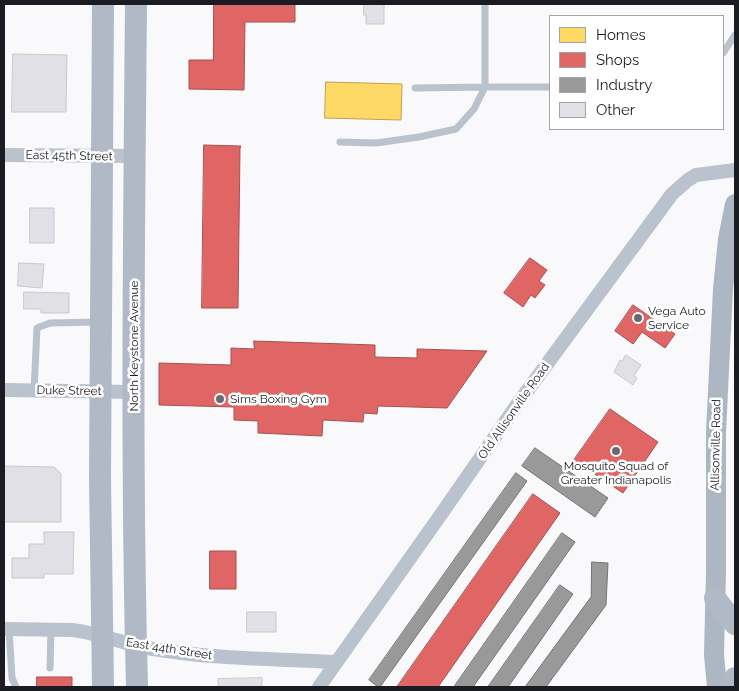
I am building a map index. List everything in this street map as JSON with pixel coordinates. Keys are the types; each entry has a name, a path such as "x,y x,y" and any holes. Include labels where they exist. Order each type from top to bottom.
{"main road":[{"path":"103,687 100,477 104,4"},
{"name":"North Keystone Avenue","path":"136,4 134,595 137,687"},
{"name":"Allisonville Road","path":"717,687 714,655 716,598 715,475 718,376 725,264 735,204"},
{"path":"716,598 735,624"},
{"path":"729,687 735,678"}],"street":[{"name":"East 45th Street","path":"4,155 135,156"},
{"name":"Old Allisonville Road","path":"319,687 519,402 672,194 688,180 696,176 735,170"},
{"name":"Duke Street","path":"4,391 134,392"},
{"name":"East 44th Street","path":"6,630 72,630 154,649 212,656 336,662"}],"lane":[{"path":"340,142 376,143 419,137 456,129 474,109 485,87 485,4"},
{"path":"724,51 735,34"},
{"path":"415,88 549,87"},
{"path":"34,391 37,328 50,323 101,321"},
{"path":"6,630 12,678 16,687"},
{"path":"50,668 52,630"}],"building: Homes":[{"path":"326,82 402,84 401,120 325,118"}],"building: Shops":[{"path":"214,4 295,4 295,22 245,22 244,90 189,89 189,60 213,60"},
{"path":"204,145 241,146 238,308 202,308"},
{"path":"530,258 547,270 539,281 545,285 535,298 531,295 523,307 504,293"},
{"name":"Vega Auto Service","path":"633,305 675,334 665,348 642,332 633,344 615,331"},
{"path":"254,341 375,345 375,357 417,358 417,349 487,351 447,408 378,406 377,414 364,413 363,422 323,420 322,436 258,433 258,421 234,420 234,407 159,405 159,363 231,365 231,348 254,349"},
{"name":"Mosquito Squad of Greater Indianapolis","path":"610,409 658,442 623,493 574,460"},
{"path":"533,494 560,513 438,687 397,687"},
{"path":"210,551 236,551 236,589 210,589"},
{"path":"37,677 72,677 72,687 37,687"}],"building: Industry":[{"path":"535,448 608,498 595,517 522,466"},
{"path":"516,473 527,481 380,687 378,687 369,680"},
{"path":"562,533 575,542 473,687 454,687"},
{"path":"592,562 608,563 606,605 546,687 525,687 591,597"},
{"path":"560,585 573,594 508,687 488,687"}],"building: Other":[{"path":"364,4 384,4 384,24 366,24"},
{"path":"13,54 67,55 66,112 12,112"},
{"path":"30,208 54,208 54,243 30,243"},
{"path":"19,263 44,264 42,288 18,286"},
{"path":"24,292 69,293 69,313 41,313 41,309 24,309"},
{"path":"626,355 641,365 634,376 637,378 633,385 614,372 620,360 622,361"},
{"path":"4,466 54,467 61,474 61,522 4,522"},
{"path":"44,532 74,532 73,574 44,574 44,578 12,578 12,558 29,558 29,544 44,544"},
{"path":"247,612 276,612 276,632 247,632"},
{"path":"262,678 262,687 218,687 218,679"}],"place":[{"name":"Vega Auto Service","path":"638,318"},
{"name":"Sims Boxing Gym","path":"220,399"},
{"name":"Mosquito Squad of Greater Indianapolis","path":"616,451"}]}
